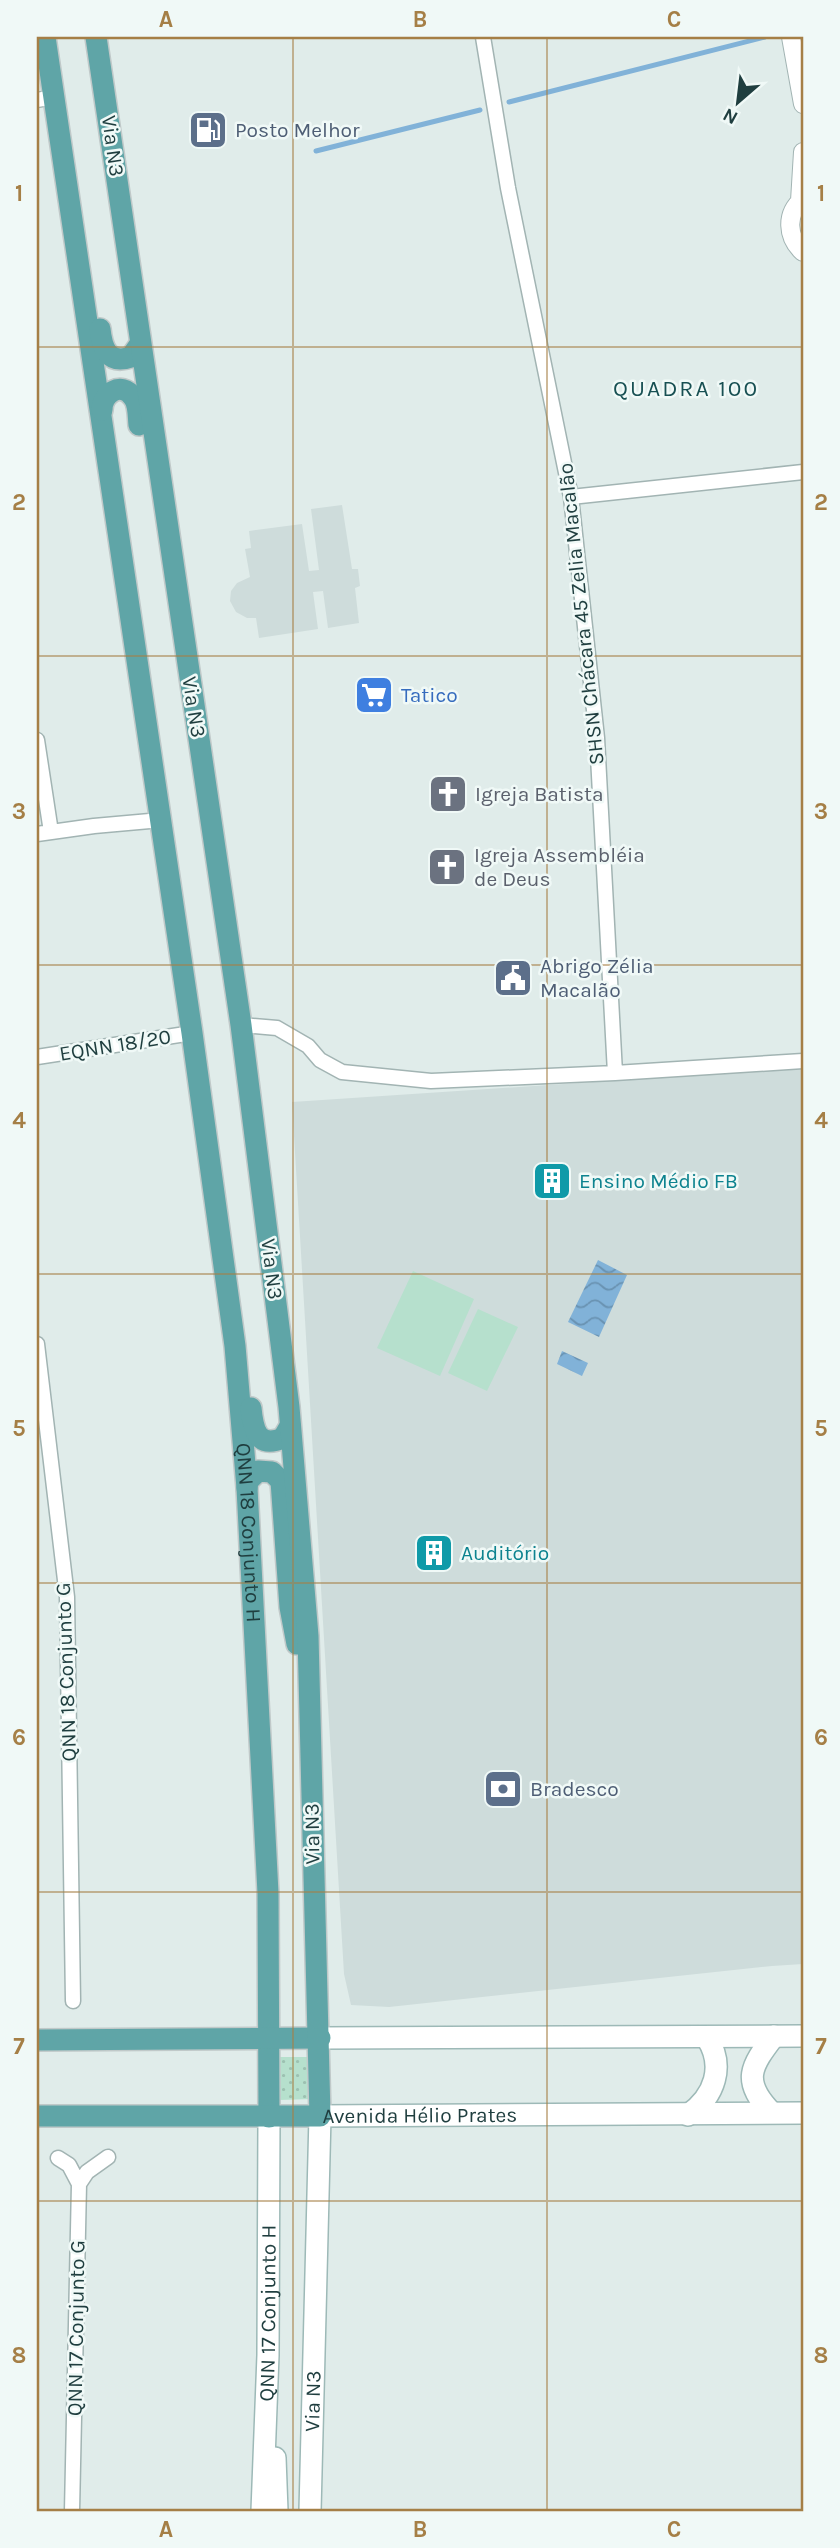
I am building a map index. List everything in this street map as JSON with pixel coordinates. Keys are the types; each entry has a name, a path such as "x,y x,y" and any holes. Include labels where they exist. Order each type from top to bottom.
{"main road":[{"path":"45,37 45,99 59,132 86,225 104,350 114,358 126,359 135,354 140,344"},
{"name":"Via N3","path":"96,37 241,1025 290,1426 308,1636 313,1892 320,2038 310,2511"},
{"path":"59,132 192,1032"},
{"path":"102,410 104,398 113,390 125,390 134,397 153,528 183,632"},
{"name":"QNN 18 Conjunto H","path":"192,1032 235,1346 247,1488 268,1893 269,2038"},
{"path":"218,1214 242,1296 254,1430 262,1440 276,1441 283,1438 290,1426"},
{"path":"247,1488 258,1471 272,1472 281,1481 290,1607 309,1698"},
{"path":"771,2112 756,2097 753,2075 755,2062 774,2036"},
{"path":"37,2039 803,2036"},
{"path":"269,2038 269,2117"},
{"path":"688,2115 700,2107 714,2085 717,2059 715,2049 708,2038"},
{"name":"Avenida Hélio Prates","path":"37,2116 803,2113"},
{"name":"QNN 17 Conjunto H","path":"262,2511 268,2355 269,2117"},
{"path":"268,2355 278,2491 277,2511"}],"street":[{"name":"SHSN Chácara 45 Zelia Macalão","path":"483,37 508,188 572,497 597,738 615,1073"},
{"path":"791,37 803,104"},
{"path":"803,152 802,200 791,214 789,229 795,244 803,252"},
{"path":"572,497 803,472"},
{"path":"37,740 44,833 161,820"},
{"path":"241,1025 277,1028 308,1045 320,1059 342,1072 431,1081 803,1061"},
{"name":"EQNN 18/20","path":"37,1057 192,1032"},
{"name":"QNN 18 Conjunto G","path":"37,1344 66,1597 73,2001"},
{"path":"58,2158 69,2165 79,2184 87,2172 108,2157"},
{"name":"QNN 17 Conjunto G","path":"72,2511 79,2184"}],"shaded area":[{"path":"342,505 352,569 358,569 360,586 355,588 359,623 328,628 323,591 313,592 318,629 259,638 256,618 247,618 236,612 230,601 231,591 237,583 250,577 245,549 251,548 249,531 302,524 309,571 319,570 311,509"},
{"path":"803,1068 803,1964 389,2007 351,2005 344,1974 292,1102"}],"green space":[{"path":"413,1271 474,1299 440,1376 377,1348"},
{"path":"478,1309 518,1327 487,1391 448,1373"},
{"path":"278,2057 312,2057 313,2099 279,2100"}],"water":[{"path":"598,1260 627,1275 599,1337 568,1322"},
{"path":"562,1351 588,1363 582,1376 557,1364"}],"waterway":[{"path":"509,102 765,37"},
{"path":"316,151 480,110"}],"place":[{"name":"Posto Melhor","path":"208,130"},
{"name":"Tatico","path":"374,695"},
{"name":"Igreja Batista","path":"448,794"},
{"name":"Igreja Assembléia de Deus","path":"447,867"},
{"name":"Abrigo Zélia Macalão","path":"513,978"},
{"name":"Ensino Médio FB","path":"552,1181"},
{"name":"Auditório","path":"434,1553"},
{"name":"Bradesco","path":"503,1789"}],"district":[{"name":"QUADRA 100","path":"686,388"}]}
